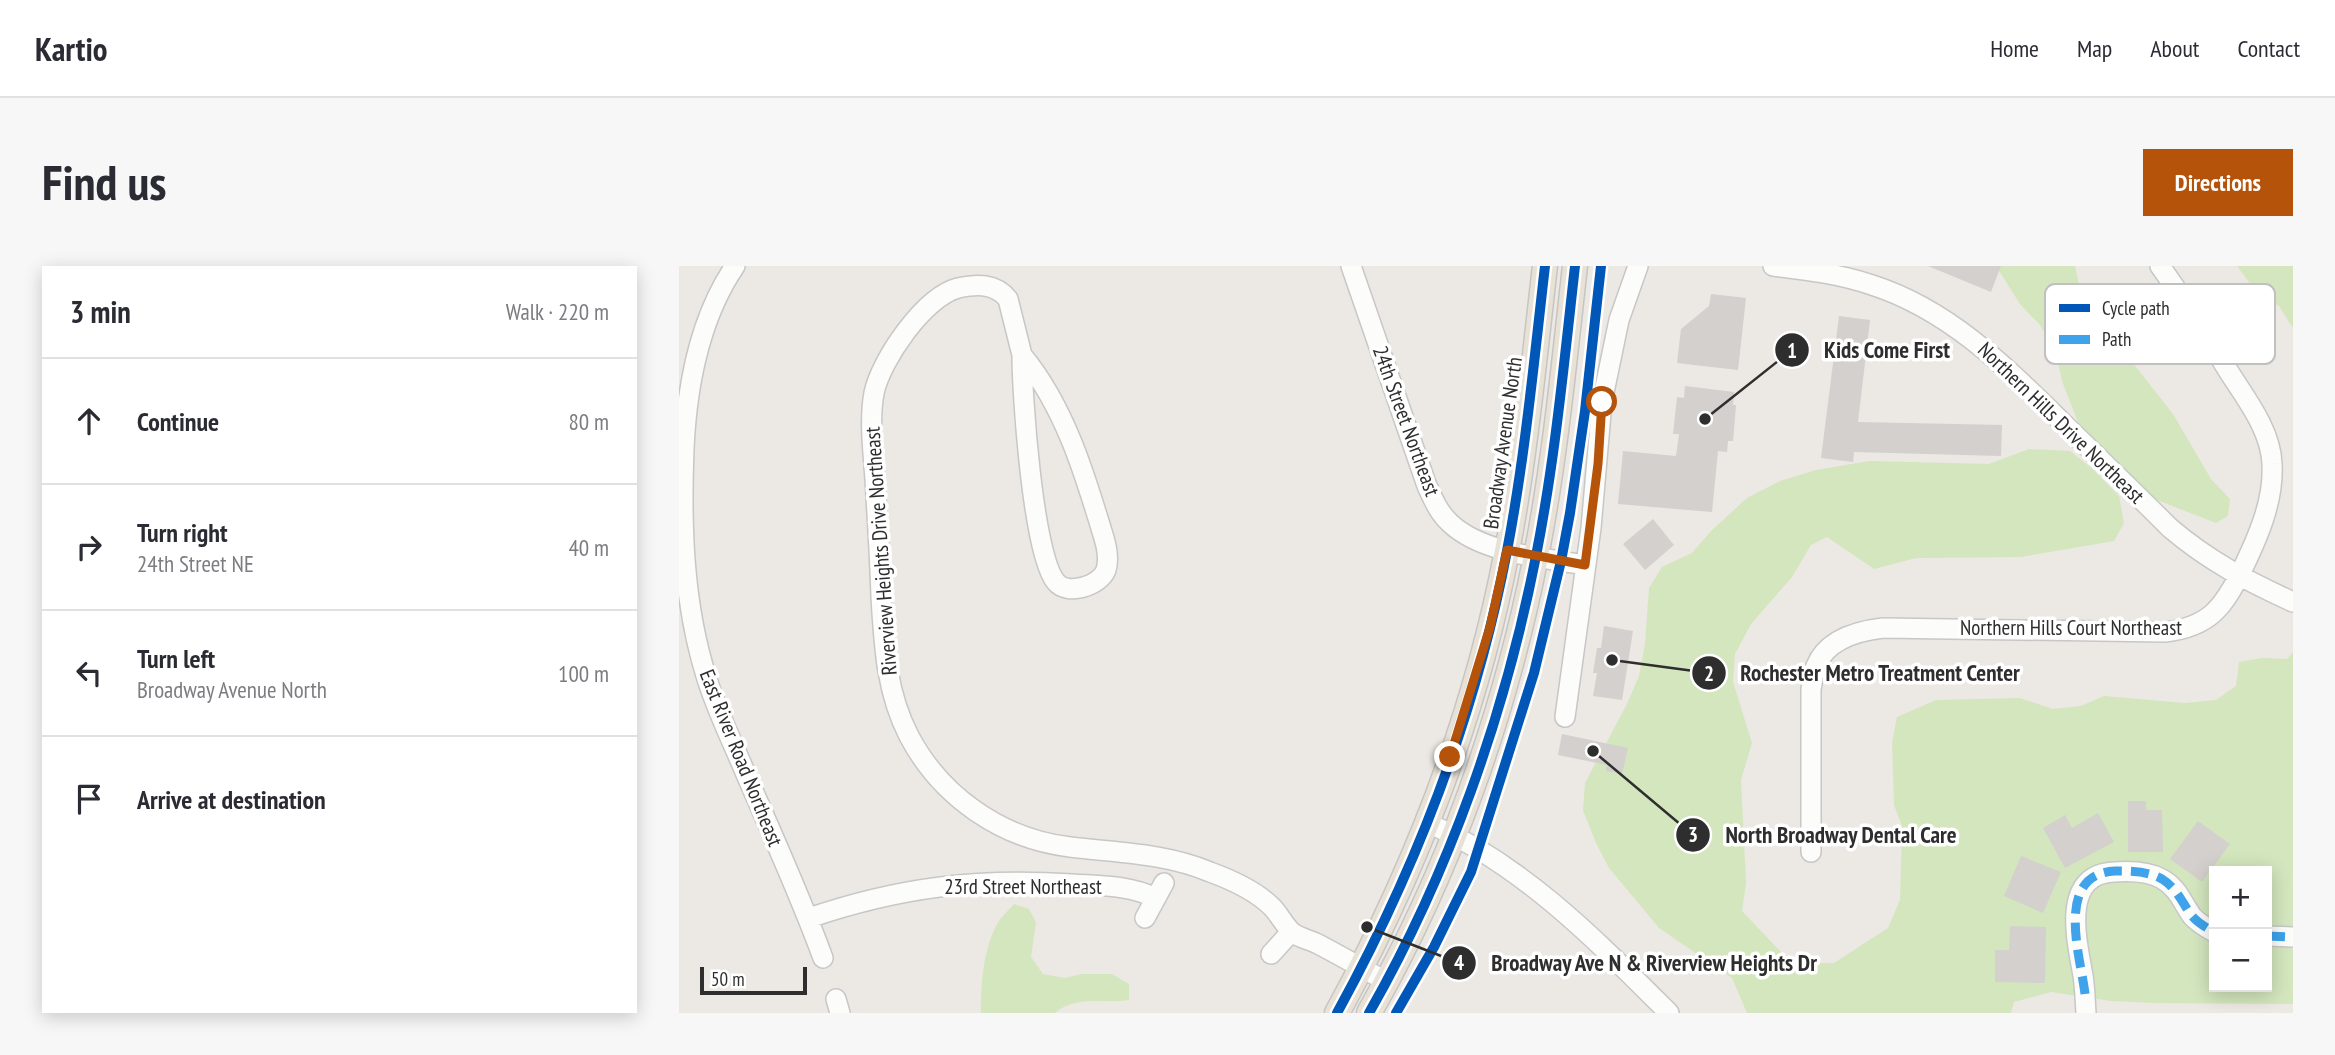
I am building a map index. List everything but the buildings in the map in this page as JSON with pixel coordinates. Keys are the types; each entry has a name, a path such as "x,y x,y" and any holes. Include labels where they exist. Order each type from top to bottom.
{"main road":[{"name":"Broadway Avenue North","path":"1337,1013 1394,904 1428,823 1490,627 1507,550 1545,266"},
{"path":"1369,1013 1454,835 1508,671 1536,556 1552,457 1575,266"}],"street":[{"name":"East River Road Northeast","path":"734,266 720,290 706,326 692,372 688,397 684,513 688,591 699,650 713,698 809,918 823,958"},
{"name":"24th Street Northeast","path":"1351,266 1427,486 1441,514 1467,536 1507,550 1585,565"},
{"path":"1565,717 1598,464 1602,402 1619,320 1638,266"},
{"name":"Northern Hills Drive Northeast","path":"1773,266 1803,268 1876,286 1934,314 1970,336 2010,371 2170,528 2198,552 2239,577 2293,602"},
{"name":"Northern Hills Court Northeast","path":"2161,266 2174,284"},
{"name":"Riverview Heights Drive Northeast","path":"1022,355 1044,385 1057,409 1075,453 1104,538 1107,551 1106,569 1103,576 1085,587 1064,588 1057,585 1048,565 1025,430 1022,355 1008,299 1002,291 992,286 967,286 939,297 925,310 888,361 875,391 873,435 884,642 889,684 901,719 919,753 940,780 969,807 1009,831 1043,843 1070,848 1161,856 1209,871 1233,881 1271,906 1291,932 1386,981"},
{"name":"Northern Hills Court Northeast","path":"1811,852 1811,689 1816,666 1827,649 1843,639 1859,631 1883,628 2165,632 2198,625 2212,616 2224,602 2239,577 2263,522 2272,487 2273,461 2268,440 2224,364"},
{"path":"1428,823 1478,847 1522,877 1580,926 1668,1013"},
{"path":"2085,1004 2075,931 2076,906 2082,890 2093,878 2105,872 2125,871 2161,879 2176,890 2192,916 2210,929"},
{"name":"23rd Street Northeast","path":"809,918 892,894 969,883 1056,883 1160,890 1145,918"},
{"path":"1271,954 1291,932"},
{"path":"2272,936 2293,937"}],"green space":[{"path":"1996,266 2075,266 2079,284 2045,284 2045,334 2020,304"},
{"path":"2237,266 2293,266 2293,328 2275,304 2275,284 2250,284"},
{"path":"2058,364 2134,364 2173,414 2211,479 2230,499 2228,516 2216,523 2157,500 2079,425"},
{"path":"2029,449 2070,451 2094,470 2119,496 2124,523 2114,541 2021,557 1916,558 1874,569 1827,537 1811,545 1792,577 1751,624 1735,654 1733,682 1752,743 1741,780 1746,883 1742,911 1782,953 1804,963 1834,963 1888,928 1900,900 1902,826 1894,805 1892,743 1897,717 1936,700 2020,698 2053,709 2081,706 2104,696 2185,703 2216,700 2236,686 2239,662 2262,658 2287,659 2293,652 2293,1004 2111,1001 2051,992 2014,1002 2011,1013 1747,1013 1732,978 1659,928 1609,868 1583,810 1585,783 1639,676 1645,644 1649,588 1662,567 1692,553 1711,531 1747,498 1780,481 1816,470 1869,461 1989,464"},
{"path":"1014,904 1029,909 1036,922 1031,957 1043,974 1065,978 1082,974 1112,974 1129,984 1129,1000 1081,1002 1063,1007 1055,1013 981,1013 982,980 988,946 998,923"}],"marked path":[{"path":"2085,994 2075,920 2077,902 2084,886 2096,876 2115,871 2157,876 2172,887 2194,919 2209,929"},
{"path":"2272,936 2293,937"}],"cycle path":[{"path":"1337,1013 1393,903 1417,846 1440,789 1478,671 1507,551 1519,480 1545,266"},
{"path":"1369,1013 1398,960 1449,849 1491,733 1508,674 1536,556 1549,484 1575,266"},
{"path":"1396,1013 1434,947 1471,872 1534,673 1570,513 1585,411 1601,266"}],"place":[{"name":"Kids Come First","path":"1705,419"},
{"name":"Rochester Metro Treatment Center","path":"1612,660"},
{"name":"North Broadway Dental Care","path":"1593,751"},
{"name":"Broadway Ave N & Riverview Heights Dr","path":"1367,927"}],"route":[{"path":"1450,757 1490,627 1507,550 1585,565 1598,464 1602,402"}]}
